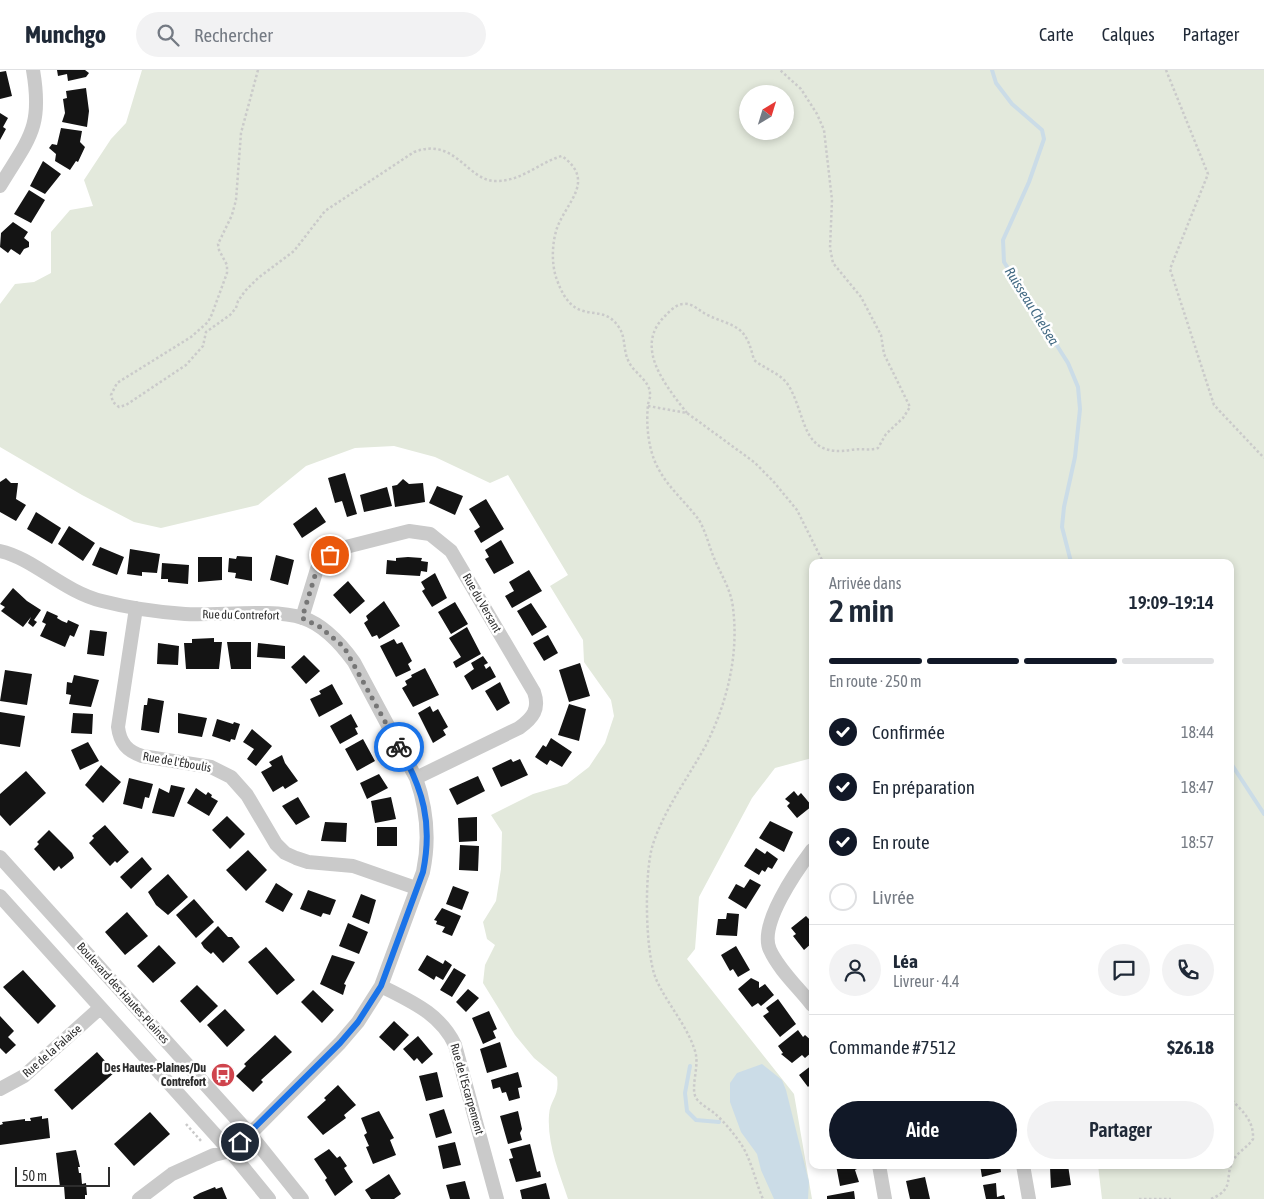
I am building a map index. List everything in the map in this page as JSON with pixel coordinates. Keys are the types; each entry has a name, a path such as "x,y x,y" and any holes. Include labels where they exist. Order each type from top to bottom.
{"street":[{"path":"0,186 29,139 35,123 37,95 33,70"},
{"name":"Rue du Versant","path":"302,618 317,569 338,549 409,531 430,534 451,551 534,692 537,701 536,710 532,717 519,728 416,778"},
{"name":"Rue du Contrefort","path":"0,551 87,597 136,608 185,614 267,614 302,618 320,627 344,647 416,778 426,816 427,844 423,872 381,986 358,1022 340,1043 250,1134 230,1151"},
{"name":"Rue de l'Éboulis","path":"136,608 118,727 124,746 132,753 142,756 211,767 231,777 247,795 276,844 285,853 308,862 353,866 416,888"},
{"path":"809,855 773,912 767,936 769,948 775,958 809,1001"},
{"name":"Boulevard des Hautes-Plaines","path":"0,858 250,1134 302,1199"},
{"path":"0,896 230,1151 270,1199"},
{"name":"Rue de l'Escarpement","path":"381,986 429,1012 449,1032 455,1045 497,1199"},
{"name":"Rue de la Falaise","path":"0,1089 24,1076 100,1008"},
{"path":"139,1199 172,1174 214,1155 230,1151"},
{"path":"880,1169 885,1199"},
{"path":"1024,1169 1029,1199"}],"path":[{"path":"258,70 240,133 234,207 218,244 227,265 227,273 212,314 208,322 191,337 117,383 111,395 113,402 119,407 126,405 186,365 203,346 206,332 230,315 245,291 258,278 294,251 325,211 414,152 424,148 447,152 484,177 495,181 515,178 562,156 570,162 578,174 579,189 558,226 553,242 555,276 567,302 572,307 606,317 619,327 627,359 633,370 648,385 651,395 648,406 650,448 656,464 705,531 731,596 735,637 730,680 722,710 705,746 663,819 648,860 649,945 651,961 658,984 691,1039 697,1056 695,1096 716,1115 740,1143 763,1199"},
{"path":"780,70 801,89 817,114 824,130 832,200 830,248 833,263 862,297 881,335 884,354 910,407 908,412 886,434 878,448 833,452 824,450 810,435 800,419 790,388 773,371 754,360 750,344 737,327 710,318 691,304 684,304 673,309 656,326 652,333 652,343 654,365 673,395 688,412 754,462 773,480 797,510 821,559"},
{"path":"1166,70 1208,174 1170,269 1214,405 1264,458"},
{"path":"648,406 688,412"},
{"path":"1234,1103 1250,1121 1254,1130 1253,1139 1234,1161"},
{"path":"1211,1199 1224,1191 1229,1184 1230,1169"},
{"path":"1139,1199 1171,1199"}],"shaded area":[{"path":"142,70 1264,70 1264,1199 1102,1199 1098,1169 1234,1169 1234,559 809,559 809,759 775,768 752,798 699,897 695,949 687,959 794,1094 812,1199 568,1199 554,1158 549,1126 551,1105 558,1084 557,1077 534,1058 515,1035 483,983 485,965 495,945 487,939 483,922 496,901 501,869 502,832 491,815 533,794 567,784 589,767 605,743 614,716 611,700 584,662 583,640 550,586 568,575 508,475 490,483 435,457 394,446 355,448 306,466 258,505 161,528 134,522 82,495 0,447 0,304 15,284 34,282 51,273 51,232 70,210 93,206 84,180 111,139 126,123"}],"water":[{"path":"762,1064 782,1080 786,1090 809,1182 808,1199 774,1199 761,1170 757,1154 741,1132 730,1102 730,1083 737,1073"}],"building":[{"path":"57,70 85,70 89,73 86,77 68,81 67,74 58,76"},
{"path":"6,71 12,96 0,99 0,72"},
{"path":"86,88 89,111 87,127 62,122 65,113 63,99 67,98 66,91"},
{"path":"0,113 8,118 3,127 6,129 0,140"},
{"path":"61,128 82,131 80,142 85,147 78,162 76,161 70,170 55,161 56,154 49,148 52,144 57,145"},
{"path":"43,161 61,174 45,194 30,186"},
{"path":"29,190 45,200 31,223 14,214"},
{"path":"13,222 28,232 24,238 29,242 29,247 24,249 20,255 11,249 8,253 0,247 1,233"},
{"path":"345,473 357,514 347,517 342,501 335,503 328,478"},
{"path":"6,478 11,483 18,483 16,499 26,505 16,521 0,512 0,482"},
{"path":"403,479 409,484 423,483 425,502 395,507 392,486 397,485"},
{"path":"437,486 463,496 455,515 429,503"},
{"path":"387,487 392,506 364,512 360,495"},
{"path":"486,499 504,529 481,543 474,531 480,527 469,509"},
{"path":"316,507 326,522 302,538 293,524"},
{"path":"36,512 61,528 52,544 27,529"},
{"path":"69,526 95,543 83,561 58,544"},
{"path":"501,540 514,563 494,574 485,559 489,557 485,550"},
{"path":"100,547 124,557 117,575 92,565"},
{"path":"130,549 160,554 157,573 142,572 142,576 127,574"},
{"path":"276,555 294,560 288,585 270,580"},
{"path":"237,556 252,557 252,581 235,578 236,573 228,572 229,558 236,559"},
{"path":"198,557 222,557 222,580 198,582"},
{"path":"396,558 422,558 421,561 428,562 427,572 421,571 420,576 386,574 387,560 396,561"},
{"path":"162,563 189,565 188,584 168,582 168,579 161,579"},
{"path":"529,570 542,591 512,608 505,596 514,591 509,582"},
{"path":"435,573 447,598 432,607 422,591 425,589 421,582"},
{"path":"348,581 365,601 350,614 333,595"},
{"path":"13,588 27,601 41,610 34,620 37,622 33,627 28,623 31,617 23,627 1,611 5,607 0,604"},
{"path":"384,601 400,626 379,639 377,635 372,637 364,623 368,620 366,616"},
{"path":"455,602 468,624 451,634 438,612"},
{"path":"531,603 547,627 532,636 517,611"},
{"path":"47,611 58,616 57,618 62,621 67,623 68,620 79,625 74,637 70,635 65,647 40,636 46,624 42,622"},
{"path":"467,627 481,654 456,668 453,662 461,657 449,638"},
{"path":"90,630 107,632 104,656 87,654"},
{"path":"548,635 558,653 544,661 533,643"},
{"path":"214,638 214,642 222,642 219,669 186,669 184,643 192,643 192,639"},
{"path":"394,639 397,644 402,642 412,661 408,664 411,670 396,677 380,646"},
{"path":"227,642 251,642 251,669 231,669"},
{"path":"158,643 179,646 178,665 157,664"},
{"path":"258,643 285,646 285,659 257,657"},
{"path":"304,655 320,671 306,684 291,667"},
{"path":"483,656 488,663 484,665 486,669 490,666 496,677 472,690 464,676 474,669 471,663"},
{"path":"580,663 590,696 569,702 559,670"},
{"path":"425,668 439,695 413,707 402,688 407,685 405,681 412,677 411,675"},
{"path":"5,670 32,674 27,705 0,701"},
{"path":"74,675 99,680 91,707 69,704 71,695 66,694 67,682 72,683"},
{"path":"500,682 510,703 497,711 485,691"},
{"path":"332,684 343,704 319,717 310,699 321,694 319,691"},
{"path":"148,698 164,701 159,733 141,730 144,705 147,705"},
{"path":"569,704 586,709 579,741 558,735"},
{"path":"430,706 433,712 438,709 448,727 443,730 446,735 433,743 418,713"},
{"path":"0,712 25,716 20,747 0,744"},
{"path":"73,713 93,714 92,734 71,733"},
{"path":"178,713 207,718 202,737 178,733"},
{"path":"351,714 358,727 355,728 358,734 340,744 330,726"},
{"path":"217,719 240,724 235,740 231,739 230,742 212,736"},
{"path":"252,729 272,746 256,766 247,759 254,749 243,742"},
{"path":"551,738 572,752 562,767 550,760 547,765 535,757 543,745 546,747"},
{"path":"363,739 375,761 357,771 345,749"},
{"path":"88,742 99,761 80,770 71,750"},
{"path":"282,755 285,763 298,781 285,789 283,786 273,792 261,772 272,766 269,762"},
{"path":"511,759 513,762 520,759 528,775 501,787 492,768"},
{"path":"101,765 121,782 103,803 85,785"},
{"path":"26,771 46,793 10,826 0,815 0,794"},
{"path":"379,774 388,788 367,799 360,783"},
{"path":"478,776 485,791 457,805 449,789"},
{"path":"129,778 153,784 149,798 145,797 142,809 123,804"},
{"path":"171,785 185,788 174,817 152,813 159,788 169,793"},
{"path":"196,788 206,795 208,792 212,795 211,797 218,801 209,816 187,803"},
{"path":"794,791 798,796 801,793 809,802 809,808 797,818 787,806 790,803 785,799"},
{"path":"298,797 310,817 296,825 282,806"},
{"path":"391,797 396,819 375,823 371,801"},
{"path":"227,816 245,834 230,849 212,830"},
{"path":"477,817 477,841 459,842 458,818"},
{"path":"770,821 793,832 784,852 759,838"},
{"path":"325,822 347,823 346,842 321,841"},
{"path":"105,825 129,852 117,863 115,861 110,866 89,843 94,838 92,836"},
{"path":"377,827 397,827 397,846 377,846"},
{"path":"49,830 72,853 74,858 61,869 59,866 54,871 34,849 39,844 37,842"},
{"path":"460,845 479,846 478,871 459,870"},
{"path":"756,848 765,854 767,851 778,859 772,869 768,867 765,872 762,870 759,875 744,866"},
{"path":"248,850 267,870 246,891 226,870"},
{"path":"142,857 152,869 131,889 120,877"},
{"path":"168,874 188,897 168,915 156,905 148,892"},
{"path":"750,879 761,885 746,909 728,898 736,884 744,888"},
{"path":"276,883 293,894 283,912 265,902"},
{"path":"453,886 469,892 462,910 446,904"},
{"path":"308,890 336,900 330,915 323,913 321,917 300,909"},
{"path":"361,894 376,900 369,924 352,917"},
{"path":"194,899 214,922 196,938 176,915"},
{"path":"442,908 461,916 452,936 442,932 445,927 436,924 437,921 434,920"},
{"path":"127,912 148,936 125,955 105,932"},
{"path":"727,913 739,914 737,936 716,935 718,919 726,919"},
{"path":"806,916 809,919 809,946 804,950 793,936 796,934 791,928"},
{"path":"348,923 368,932 359,954 339,946"},
{"path":"218,926 228,937 232,937 240,947 223,963 213,952 211,954 204,948 201,943"},
{"path":"159,945 176,963 153,983 137,966"},
{"path":"736,946 750,970 738,977 733,969 730,971 721,955"},
{"path":"266,947 295,980 277,995 248,962"},
{"path":"332,955 355,962 344,984 346,985 343,995 320,984"},
{"path":"427,955 443,964 445,960 452,965 443,980 436,976 434,980 418,970"},
{"path":"454,968 466,975 452,997 440,990"},
{"path":"23,970 56,1006 38,1024 3,987"},
{"path":"751,978 759,982 759,988 765,984 774,995 761,1006 758,1003 752,1007 738,989"},
{"path":"197,985 218,1006 200,1023 180,1001"},
{"path":"468,989 479,998 466,1012 456,1002"},
{"path":"313,990 334,1010 322,1023 301,1002"},
{"path":"778,999 796,1024 780,1037 763,1016 769,1012 766,1008"},
{"path":"225,1009 245,1030 227,1047 207,1025"},
{"path":"489,1011 497,1029 493,1031 496,1038 483,1044 472,1018"},
{"path":"0,1016 14,1031 8,1037 16,1045 6,1054 0,1048"},
{"path":"394,1021 409,1035 394,1051 379,1037"},
{"path":"798,1030 803,1037 805,1035 809,1038 809,1055 805,1058 802,1055 792,1063 781,1054 783,1053 778,1046"},
{"path":"275,1035 292,1052 261,1080 263,1082 253,1092 236,1076 246,1066 244,1064"},
{"path":"418,1036 433,1054 422,1064 417,1058 414,1061 403,1049"},
{"path":"500,1042 507,1067 487,1073 480,1049"},
{"path":"97,1052 115,1072 72,1110 54,1090"},
{"path":"809,1067 808,1087 799,1075"},
{"path":"437,1072 443,1097 426,1101 419,1076"},
{"path":"518,1072 522,1087 518,1088 520,1098 509,1101 506,1092 502,1093 500,1087 493,1089 491,1080"},
{"path":"338,1085 356,1105 344,1115 346,1118 323,1135 307,1117 326,1100 324,1098"},
{"path":"444,1109 452,1133 436,1138 429,1114"},
{"path":"379,1111 394,1138 390,1140 396,1155 373,1164 366,1147 369,1146 364,1135 367,1133 361,1118"},
{"path":"518,1111 522,1129 520,1133 522,1140 508,1144 500,1116"},
{"path":"150,1112 170,1134 134,1166 114,1144"},
{"path":"42,1116 42,1119 48,1118 50,1138 0,1145 0,1125 3,1124 2,1122 25,1119 25,1121 31,1121 30,1118"},
{"path":"455,1142 461,1165 443,1169 438,1146"},
{"path":"530,1144 537,1172 540,1171 541,1177 516,1182 509,1159 513,1158 510,1149"},
{"path":"329,1149 337,1158 340,1156 347,1166 344,1168 353,1182 335,1196 325,1180 327,1178 314,1159"},
{"path":"76,1150 80,1167 78,1167 79,1173 81,1173 82,1184 86,1183 87,1195 85,1195 85,1199 65,1199 64,1186 60,1187 56,1153"},
{"path":"837,1169 857,1169 855,1170 859,1182 840,1186"},
{"path":"981,1169 1001,1169 1001,1172 982,1177"},
{"path":"1050,1169 1069,1169 1071,1185 1051,1188"},
{"path":"389,1174 401,1194 394,1199 371,1199 365,1190"},
{"path":"925,1177 930,1199 910,1199 906,1181"},
{"path":"465,1181 470,1199 450,1199 446,1185"},
{"path":"546,1183 550,1199 522,1199 520,1190"},
{"path":"996,1183 997,1197 1004,1195 1005,1199 986,1199 983,1185"},
{"path":"215,1187 216,1189 222,1187 227,1199 194,1199 193,1197 200,1193"},
{"path":"854,1191 855,1199 827,1199 827,1196"}],"waterway":[{"name":"Ruisseau Chelsea","path":"992,70 996,83 1012,104 1042,130 1044,139 1029,182 1003,240 1004,262 1068,363 1078,387 1080,409 1075,457 1064,507 1062,527 1070,559"},
{"name":"Ruisseau Chelsea","path":"1234,768 1264,814"},
{"path":"690,1066 685,1093 687,1111 696,1120 719,1122"}],"way so far":[{"path":"330,555 317,569 302,618 320,627 344,647 354,662 399,747"}],"place":[{"name":"Des Hautes-Plaines/Du Contrefort","path":"223,1075"}],"route":[{"path":"240,1142 340,1043 358,1022 381,986 423,872 427,854 426,816 423,798 416,778 399,747"}]}
